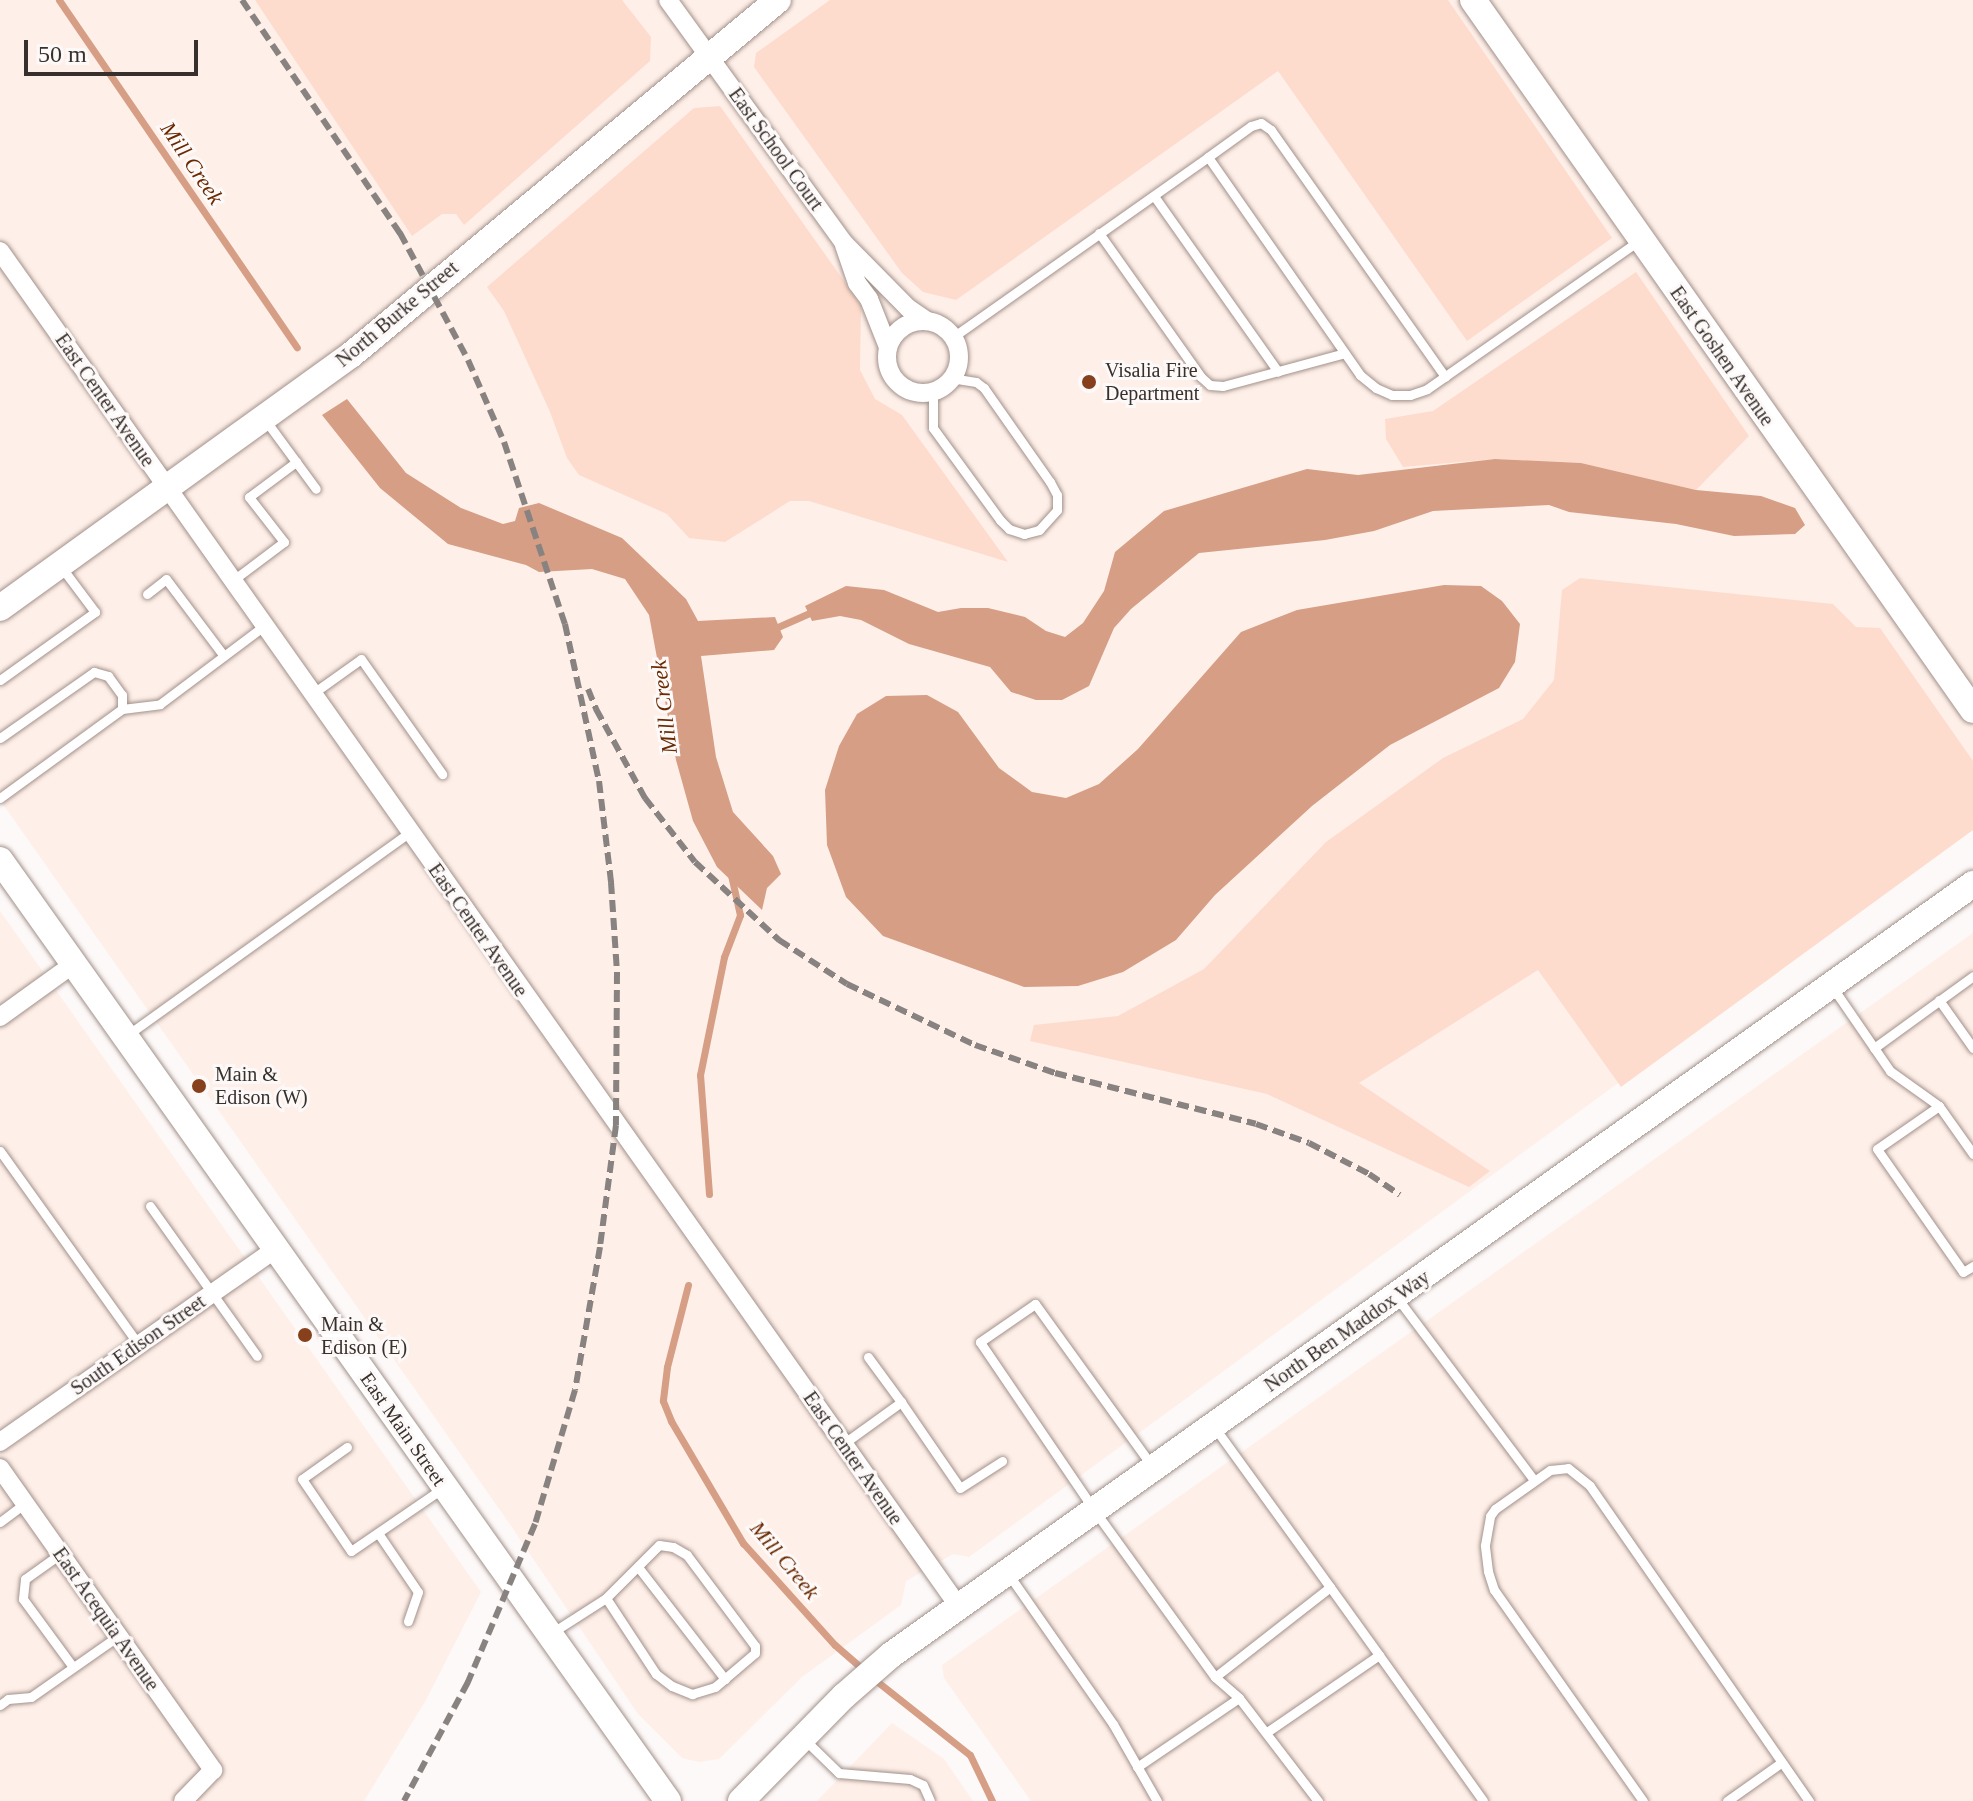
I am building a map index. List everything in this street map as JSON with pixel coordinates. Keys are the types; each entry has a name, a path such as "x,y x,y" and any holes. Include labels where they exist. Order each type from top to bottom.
{"street":[{"name":"East School Court","path":"668,0 843,242 908,308 953,337"},
{"name":"North Burke Street","path":"0,608 351,355 778,0"},
{"name":"East Goshen Avenue","path":"1473,0 1973,710"},
{"name":"East School Court","path":"843,242 857,283 873,307 888,347 889,369 902,386 912,391 933,391"},
{"name":"East Center Avenue","path":"0,251 959,1607"},
{"path":"888,347 892,338 907,324 927,321"},
{"path":"933,391 952,378 959,358 953,337"},
{"name":"East Main Street","path":"0,860 668,1801"},
{"name":"North Ben Maddox Way","path":"741,1801 844,1696 959,1607 1973,884"},
{"path":"0,1017 72,965"},
{"name":"South Edison Street","path":"0,1442 277,1248"},
{"name":"East Acequia Avenue","path":"0,1468 213,1770 183,1801"}],"lane":[{"path":"953,337 1251,126 1261,123 1271,130 1445,377"},
{"path":"1208,157 1360,375 1376,388 1392,395 1410,395 1445,377 1640,240"},
{"path":"1154,196 1278,372"},
{"path":"1099,233 1201,377 1210,385 1223,386 1345,353"},
{"path":"933,391 933,428 1000,520 1009,529 1024,534 1039,530 1057,510 1057,495 1050,482 984,388 976,382 952,378"},
{"path":"264,418 316,489"},
{"path":"232,581 284,542 249,497 296,462"},
{"path":"0,680 95,612 60,565"},
{"path":"147,594 166,579 224,656"},
{"path":"0,798 122,709 160,704 264,626"},
{"path":"312,694 361,659 442,774"},
{"path":"0,738 94,672 108,676 122,695 122,709"},
{"path":"125,1038 409,833"},
{"path":"1874,1048 1973,976"},
{"path":"1831,986 1890,1071 1939,1106 1973,1154"},
{"path":"1939,1000 1973,1048"},
{"path":"1939,1106 1877,1149 1963,1272 1973,1266"},
{"path":"0,1151 139,1345"},
{"path":"150,1206 257,1356"},
{"path":"1396,1296 1534,1480"},
{"path":"1154,1469 1035,1304 980,1342 1094,1510 1215,1677 1239,1698 1318,1801"},
{"path":"868,1357 960,1488 1002,1461"},
{"path":"843,1444 901,1402"},
{"path":"1213,1426 1483,1801"},
{"path":"347,1447 302,1479 351,1551 443,1488"},
{"path":"1643,1801 1494,1590 1488,1571 1485,1545 1490,1516 1550,1470 1568,1468 1590,1486 1809,1801"},
{"path":"0,1522 25,1503"},
{"path":"378,1533 418,1592 408,1621"},
{"path":"550,1634 606,1598 659,1545 687,1555 755,1646 752,1657 715,1687 692,1694 672,1686 656,1674 606,1598"},
{"path":"60,1554 25,1579 23,1599 73,1667"},
{"path":"638,1567 725,1679"},
{"path":"1007,1573 1113,1724 1157,1801"},
{"path":"1215,1677 1330,1587"},
{"path":"0,1705 8,1699 31,1697 118,1636"},
{"path":"1267,1732 1379,1655"},
{"path":"1137,1767 1239,1698"},
{"path":"802,1737 839,1773 910,1779 923,1785 930,1801"},
{"path":"1727,1801 1782,1762"}],"shaded area":[{"path":"0,0 1973,0 1973,824 969,1557 953,1554 906,1581 901,1605 802,1677 719,1759 699,1762 682,1758 638,1714 507,1520 0,800"},
{"path":"255,0 622,0 651,37 650,61 464,225 456,214 442,214 412,236"},
{"path":"830,0 1448,0 1612,238 1467,341 1278,71 956,300 923,292 902,273 754,67 756,53"},
{"path":"720,106 861,305 860,370 875,399 902,415 1008,562 809,501 790,501 725,542 689,538 667,514 579,475 567,458 550,412 504,311 487,287 694,108"},
{"path":"1636,272 1749,436 1696,490 1581,463 1495,459 1403,467 1386,439 1385,419 1433,411"},
{"path":"347,399 406,473 461,508 503,524 515,521 519,508 539,503 622,538 686,599 698,621 775,617 783,637 774,650 701,656 716,757 733,812 773,856 781,874 767,888 762,910 717,867 693,821 676,760 649,615 625,579 592,569 539,572 526,565 448,544 380,488 322,415"},
{"path":"1495,459 1581,463 1696,490 1761,496 1795,508 1805,525 1795,534 1734,536 1676,524 1569,512 1549,505 1433,511 1374,531 1325,540 1199,553 1131,609 1114,628 1089,686 1062,700 1036,700 1011,692 990,667 909,644 861,620 840,616 812,621 805,606 846,586 884,590 938,612 988,608 1025,617 1046,631 1065,637 1083,623 1104,591 1115,552 1164,511 1307,469 1358,475"},
{"path":"1580,578 1833,604 1856,627 1880,628 1973,761 1973,830 1621,1087 1538,970 1359,1083 1490,1171 1469,1187 1267,1094 1030,1041 1034,1025 1118,1016 1204,969 1326,842 1443,758 1523,719 1554,680 1562,590"},
{"path":"1444,585 1481,586 1502,601 1520,624 1515,662 1499,688 1390,745 1312,806 1215,895 1176,940 1123,972 1078,986 1024,987 883,936 846,897 827,845 825,790 839,746 857,714 886,696 927,695 958,712 999,768 1032,792 1066,798 1099,784 1138,749 1241,632 1297,610"},
{"path":"0,911 481,1592 426,1700 364,1801 0,1801"},
{"path":"1973,933 1973,1801 1031,1801 944,1678 942,1665"},
{"path":"892,1723 944,1759 973,1801 817,1801"}],"waterway":[{"name":"Mill Creek","path":"59,0 297,347"},
{"path":"771,630 814,611"},
{"name":"Mill Creek","path":"709,1194 700,1075 724,957 740,915 731,875"},
{"name":"Mill Creek","path":"688,1285 667,1367 663,1401 671,1421 743,1543 835,1645 865,1671"},
{"name":"Mill Creek","path":"874,1679 970,1755 992,1801"}],"railway":[{"path":"242,0 400,233 468,360 504,442 565,624 599,781 611,882 617,972 616,1125 600,1247 575,1390 535,1524 468,1682 404,1801"},
{"path":"588,689 645,798 695,862 779,940 847,984 975,1045 1055,1073 1256,1124 1309,1143 1369,1174 1400,1195"}],"place":[{"name":"Visalia Fire Department","path":"1089,382"},
{"name":"Main & Edison (W)","path":"199,1086"},
{"name":"Main & Edison (E)","path":"305,1335"}]}
